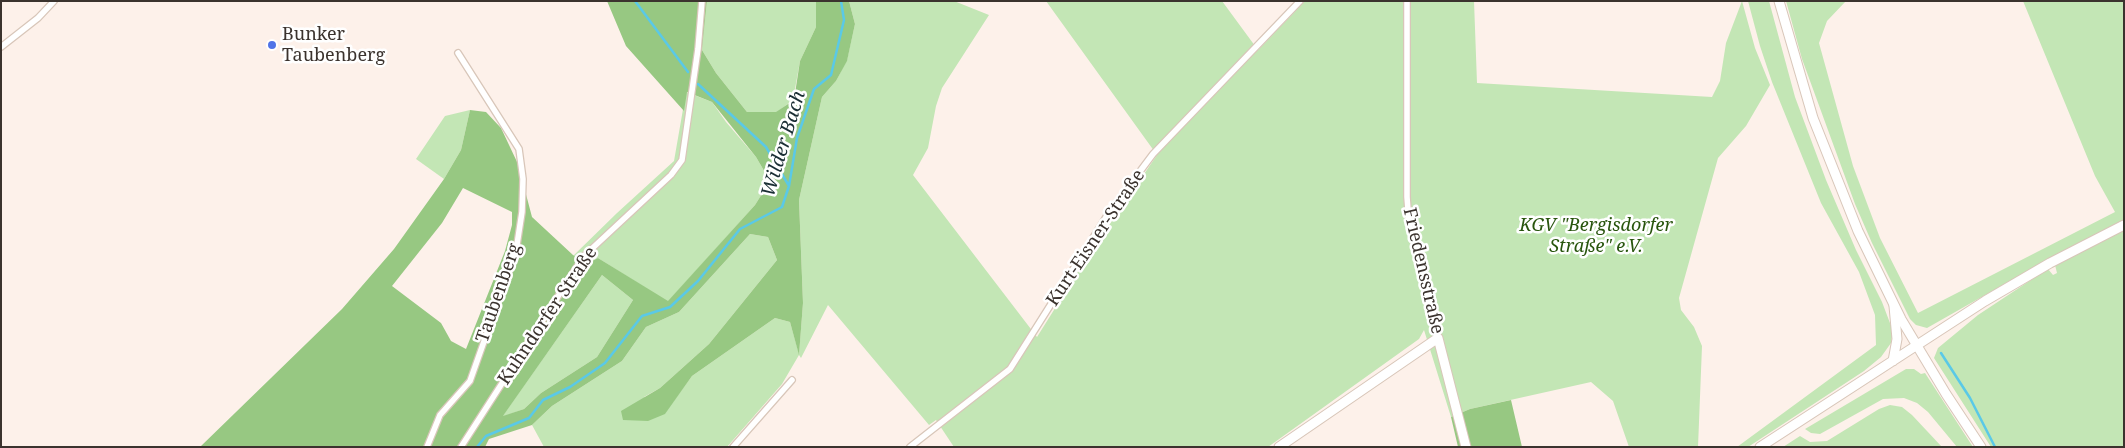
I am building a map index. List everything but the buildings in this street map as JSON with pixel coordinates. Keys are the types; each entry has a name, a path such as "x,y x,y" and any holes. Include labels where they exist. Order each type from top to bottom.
{"street":[{"path":"1,47 38,18 54,1"},
{"name":"Kuhndorfer Straße","path":"462,447 584,256 671,175 682,160 698,49 702,1"},
{"name":"Kurt-Eisner-Straße","path":"910,447 1010,369 1108,214 1153,154 1300,1"},
{"name":"Friedensstraße","path":"1407,1 1407,197 1409,223 1466,447"},
{"path":"1779,1 1801,82 1829,160 1858,231 1894,305 1917,346 1981,447"},
{"name":"Taubenberg","path":"427,447 440,415 470,381 516,251 522,212 523,179 519,149 458,53"},
{"path":"1760,447 2023,278 2124,226"},
{"path":"1893,361 1897,339 1894,305"},
{"path":"1279,447 1438,338"},
{"path":"733,447 792,380"}],"green space":[{"path":"607,1 707,1 702,50 716,73 747,112 776,112 794,100 800,61 816,27 816,1 849,1 855,24 847,61 836,81 822,97 799,200 803,303 799,355 790,322 775,318 692,376 665,414 648,421 623,420 621,411 660,388 709,344 777,260 768,237 750,234 679,312 646,327 622,361 552,406 532,425 489,439 485,447 200,447 342,309 394,249 444,179 461,150 470,110 486,112 501,128 518,164 532,217 573,255 586,264 598,258 668,301 755,205 770,181 756,157 712,102 687,92 684,111 626,46","holes":["463,188 512,212 512,225 505,251 466,349 451,341 441,323 392,286 442,223","602,275 633,300 597,357 541,393 524,409 503,416"]},
{"path":"707,1 816,1 816,27 800,61 793,100 777,112 747,112 716,73 702,50"},
{"name":"KGV \"Bergisdorfer Straße\" e.V.","path":"849,1 954,1 989,15 942,88 936,106 928,148 913,175 1037,337 1086,259 1157,155 1046,1 1222,1 1258,50 1305,1 1474,1 1477,83 1712,97 1720,81 1726,43 1742,1 1755,48 1770,85 1746,126 1718,158 1679,298 1681,310 1694,327 1702,346 1698,447 1629,447 1613,401 1591,382 1470,409 1451,417 1424,330 1419,339 1268,447 954,447 936,420 929,425 828,305 801,358 799,355 782,384 727,447 544,447 532,425 552,406 622,361 646,327 679,312 750,234 768,237 777,260 709,344 660,388 644,397 664,414 692,376 775,318 790,322 799,354 803,303 799,200 822,97 836,81 847,60 855,24"},
{"path":"1748,1 1769,1 1795,97 1826,180 1856,250 1882,302 1893,331 1891,343 1881,357 1864,371 1748,447 1737,447 1876,345 1875,315 1859,272 1821,203 1772,82"},
{"path":"1786,1 1846,1 1827,21 1819,43 1853,166 1880,238 1918,313 2115,212 2095,176 2023,1 2124,1 2124,222 2054,256 1927,328 1916,325 1910,319 1855,204 1802,59"},
{"path":"686,92 712,102 726,122 756,157 770,181 755,205 668,302 598,258 586,264 573,256 674,161"},
{"path":"470,110 461,150 444,179 416,159 445,116"},
{"path":"2124,230 2124,447 1991,447 1934,358 1938,348 1978,315 2043,272 2048,269 2053,275 2057,273 2055,265"},
{"path":"602,275 633,300 597,357 541,393 524,409 502,417"},
{"path":"1906,369 1914,369 1921,374 1925,373 1973,447 1957,447 1928,412 1917,403 1904,398 1883,399 1820,434 1811,433 1805,429"},
{"path":"1511,400 1522,447 1458,447 1451,417 1470,409"},
{"path":"1890,405 1902,407 1912,415 1942,447 1783,447 1800,436 1810,442 1827,441 1879,409"}],"waterway":[{"path":"635,1 688,72"},
{"name":"Wilder Bach","path":"477,447 486,436 529,418 543,400 570,387 605,363 642,316 670,307 698,281 740,229 782,207 789,186 797,138 814,89 831,75 844,20 841,1"},
{"path":"698,84 766,147 789,186"},
{"path":"1941,353 1970,398 1995,447"}],"place":[{"name":"Bunker Taubenberg","path":"272,45"}]}
